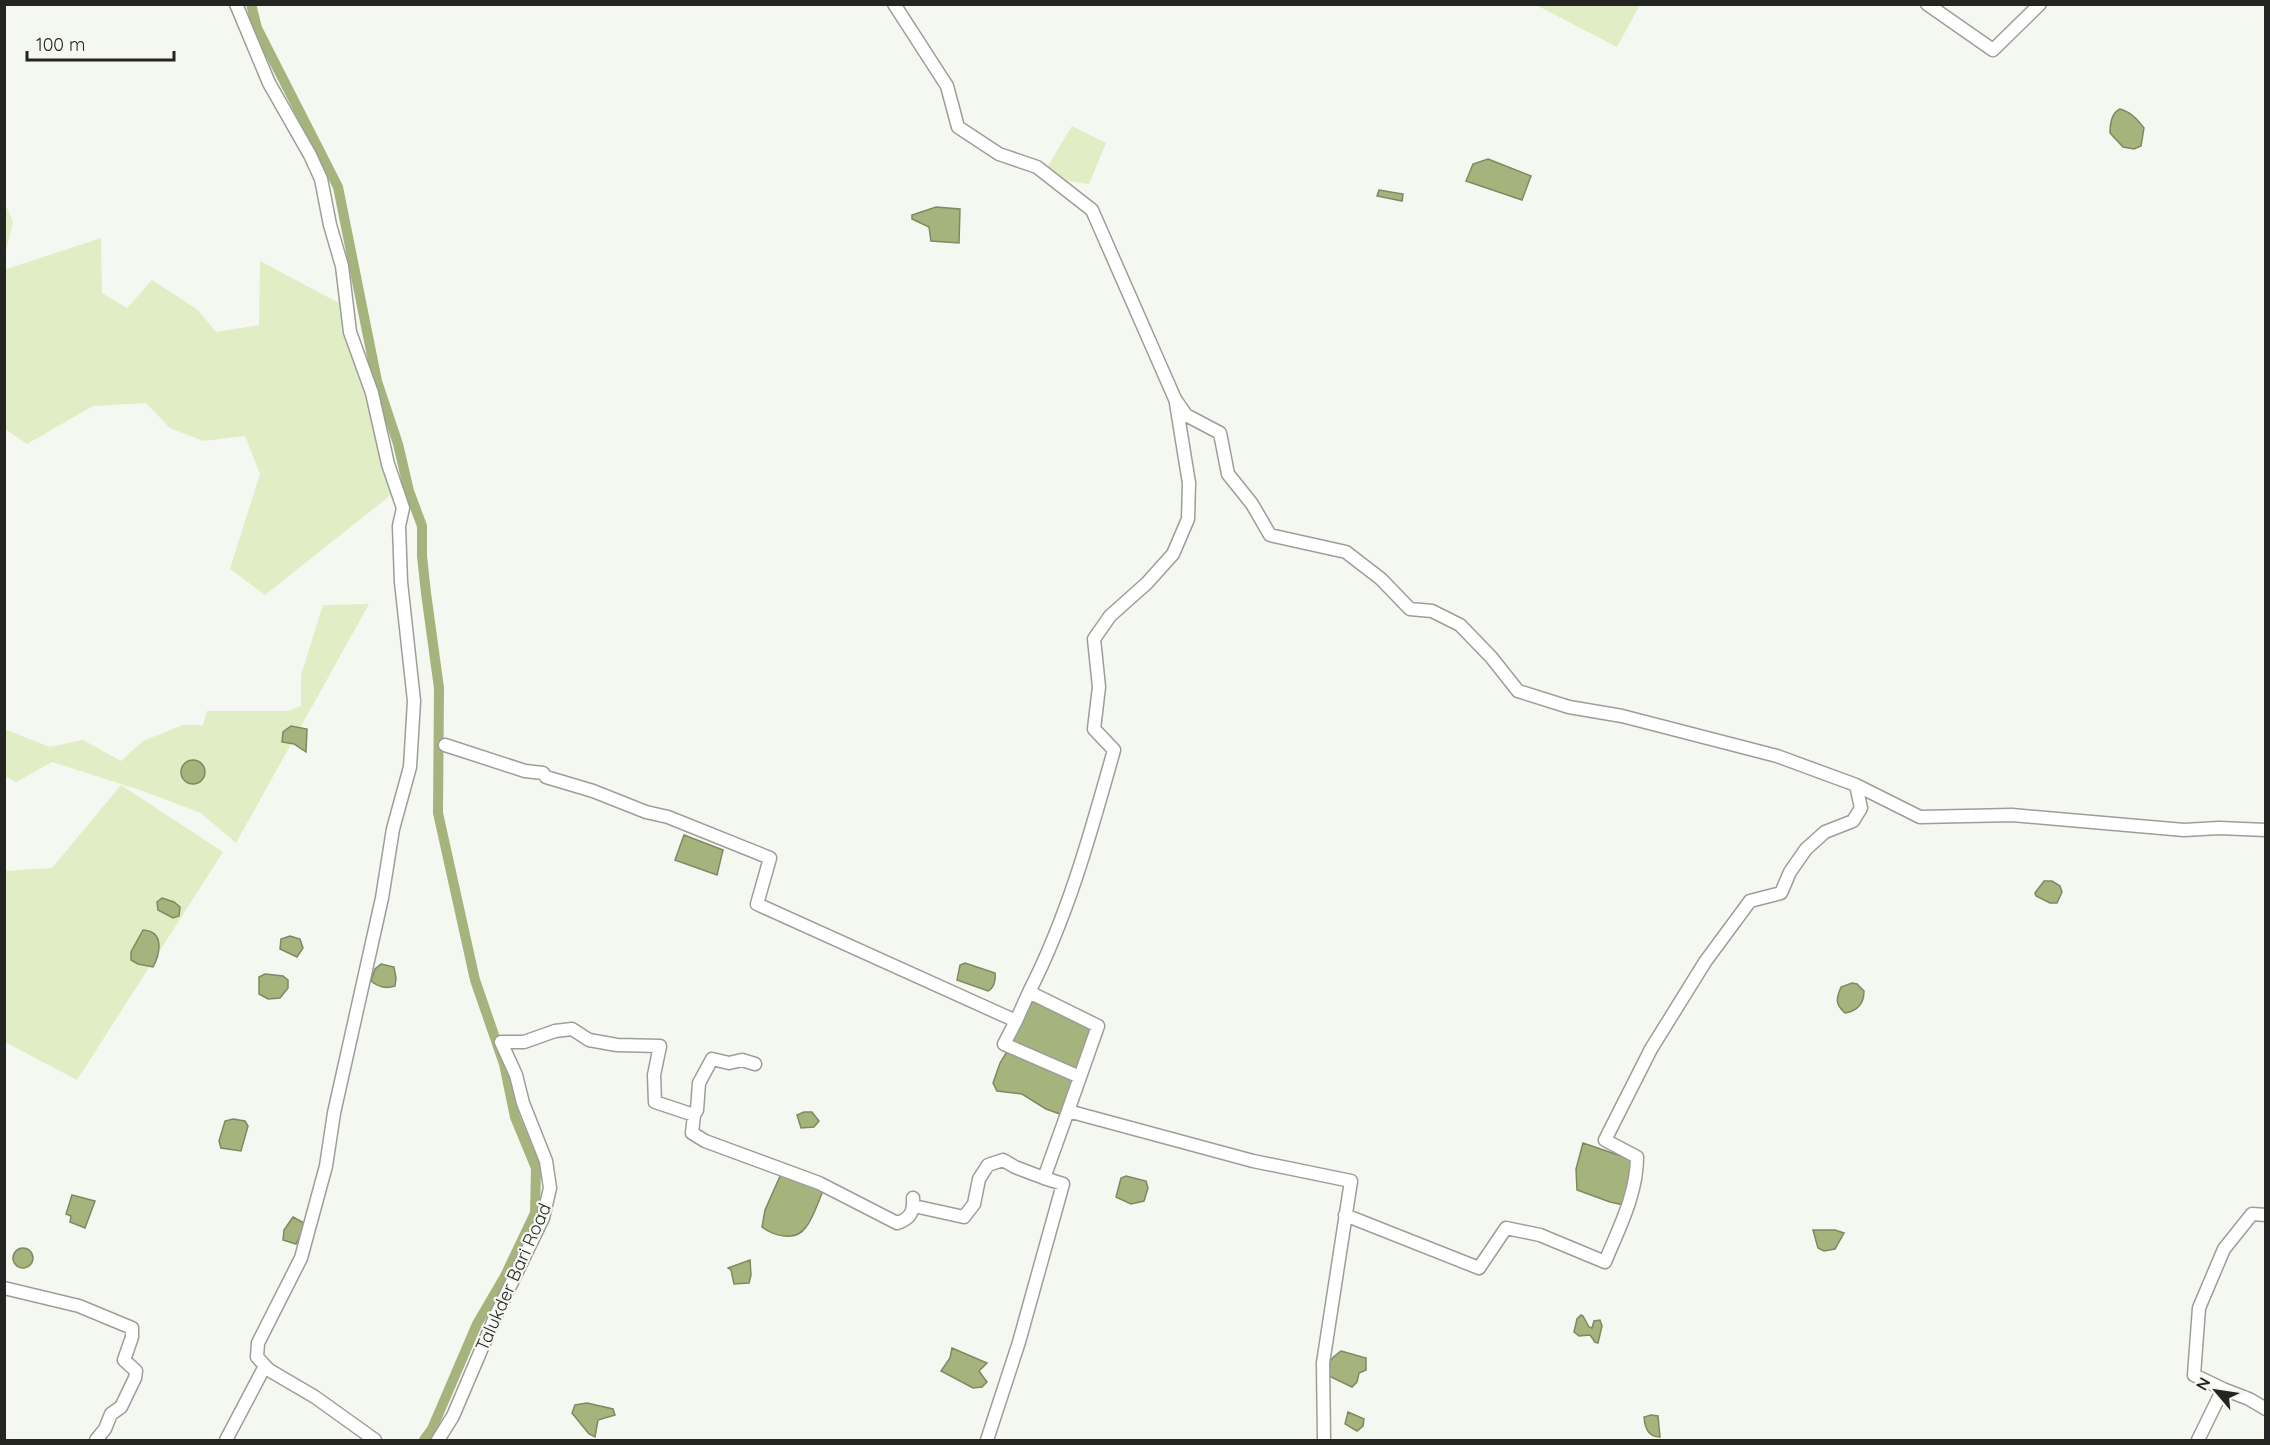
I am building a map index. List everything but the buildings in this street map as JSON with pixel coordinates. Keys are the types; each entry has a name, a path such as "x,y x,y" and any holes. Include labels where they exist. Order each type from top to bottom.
{"street":[{"path":"236,4 269,84 310,155 321,179 330,225 342,266 350,332 372,393 388,464 404,508 399,526 401,582 414,701 410,767 393,830 382,898 334,1113 326,1166 301,1258 258,1343 257,1357 269,1370 315,1397 375,1440"},
{"path":"894,4 947,86 957,127 999,154 1037,167 1092,210 1175,399 1186,415 1220,433 1228,474 1252,504 1270,535 1346,552 1382,579 1410,609 1432,611 1460,625 1491,657 1518,691 1569,707 1622,716 1777,756 1856,785 1920,817 2012,815 2184,830 2219,828 2265,830"},
{"path":"1926,4 1993,51 2040,4"},
{"path":"1080,1077 1004,1044 1045,962 1089,840 1114,750 1094,729 1099,687 1094,639 1110,616 1147,583 1173,554 1188,519 1189,483 1175,399"},
{"path":"445,745 525,771 543,773 546,777 592,791 646,812 668,817 770,858 757,904 1016,1021"},
{"path":"1346,1215 1479,1268 1506,1228 1540,1235 1605,1262 1631,1194 1637,1174 1637,1157 1605,1140 1651,1049 1705,962 1750,900 1781,893 1790,872 1806,849 1826,832 1853,821 1861,808 1856,785"},
{"path":"1029,992 1098,1026 1044,1178"},
{"name":"Talukder Bari Road","path":"438,1440 453,1416 496,1315 543,1218 550,1188 546,1161 523,1103 516,1075 501,1042 524,1042 555,1030 572,1029 589,1040 617,1045 660,1046 654,1075 655,1102 694,1115"},
{"path":"755,1064 742,1060 729,1063 712,1059 699,1083 692,1133 705,1141 819,1183 897,1223 905,1220 914,1202 964,1217 974,1204 980,1179 988,1165 1003,1160 1015,1167 1063,1184 1019,1342 987,1440"},
{"path":"1068,1111 1253,1161 1350,1181 1323,1363 1324,1440"},
{"path":"2265,1215 2252,1214 2224,1249 2199,1308 2194,1375 2249,1399 2265,1409"},
{"path":"4,1288 79,1306 132,1328 132,1337 124,1360 136,1371 135,1378 121,1407 111,1414 105,1429 96,1440"},
{"path":"226,1440 265,1365"},
{"path":"2198,1440 2223,1389"}],"shaded area":[{"path":"1536,5 1640,5 1617,47"},
{"path":"2120,109 2134,116 2144,128 2141,146 2134,149 2123,147 2110,133 2113,116"},
{"path":"1072,126 1106,143 1089,184 1067,181 1048,166"},
{"path":"1488,159 1531,176 1522,200 1466,181 1473,164"},
{"path":"1379,190 1403,194 1402,201 1377,196"},
{"path":"5,204 13,222 5,254"},
{"path":"936,207 960,209 959,243 931,241 929,227 912,219 912,215"},
{"path":"101,238 102,293 127,308 152,280 198,310 216,332 259,325 260,261 339,303 392,494 265,595 230,569 260,474 245,436 203,441 170,428 146,403 93,406 27,444 5,429 4,270"},
{"path":"369,604 236,843 201,813 140,790 52,762 16,782 5,776 4,729 50,747 83,740 121,761 143,741 183,725 203,725 207,711 288,711 301,706 301,675 323,605"},
{"path":"291,726 307,729 306,752 294,744 282,742 283,732"},
{"path":"193,760 202,763 205,772 202,781 193,784 184,781 181,772 184,763"},
{"path":"121,785 223,852 77,1080 5,1042 5,871 52,868"},
{"path":"684,835 723,850 717,875 675,860"},
{"path":"2044,881 2052,881 2060,886 2062,892 2057,903 2050,903 2036,896 2035,893"},
{"path":"162,898 180,907 179,916 173,918 158,910 157,902"},
{"path":"143,930 155,934 158,939 159,950 153,967 131,960 131,952"},
{"path":"290,936 300,939 303,948 297,957 280,949 281,939"},
{"path":"965,963 995,973 994,984 990,990 957,980 960,965"},
{"path":"381,964 394,967 395,986 382,987 371,981 375,969"},
{"path":"265,974 283,976 288,980 288,988 280,998 268,999 259,994 259,977"},
{"path":"1852,983 1857,984 1864,991 1864,996 1859,1006 1845,1013 1839,1007 1838,995 1841,987"},
{"path":"1029,998 1092,1027 1078,1071 1009,1041"},
{"path":"1008,1050 1075,1078 1060,1114 1046,1109 1022,1094 997,1091 993,1083 1000,1063"},
{"path":"812,1112 819,1121 814,1127 801,1128 797,1115"},
{"path":"233,1119 245,1121 248,1126 241,1151 221,1148 219,1141 225,1121"},
{"path":"1583,1143 1633,1160 1624,1205 1577,1190 1576,1169"},
{"path":"781,1174 823,1191 809,1224 797,1235 779,1235 762,1227 765,1210"},
{"path":"1126,1176 1146,1181 1148,1188 1144,1201 1131,1204 1116,1197 1121,1178"},
{"path":"72,1195 95,1201 85,1228 70,1222 71,1216 66,1214"},
{"path":"293,1217 306,1224 296,1244 283,1240 284,1230"},
{"path":"1813,1230 1835,1230 1844,1233 1835,1249 1824,1251 1818,1248"},
{"path":"23,1248 30,1251 33,1258 30,1265 23,1268 16,1265 13,1258 16,1251"},
{"path":"750,1260 749,1283 734,1284 731,1270 728,1268"},
{"path":"1581,1315 1592,1328 1594,1321 1600,1320 1602,1326 1598,1343 1590,1335 1579,1336 1574,1332 1577,1319"},
{"path":"952,1348 987,1363 979,1371 987,1382 982,1387 973,1388 941,1371 950,1358"},
{"path":"1341,1351 1366,1358 1366,1370 1359,1373 1357,1382 1352,1387 1329,1376 1330,1361"},
{"path":"587,1403 613,1409 615,1415 598,1420 595,1437 589,1434 572,1413 575,1405"},
{"path":"1348,1412 1364,1419 1363,1426 1357,1431 1345,1424"},
{"path":"1658,1416 1660,1437 1650,1434 1646,1428 1644,1417"}],"waterway":[{"path":"251,4 257,28 338,187 377,381 398,444 409,491 422,526 422,556 439,688 438,813 475,980 504,1064 515,1117 536,1168 535,1213 505,1276 477,1324 432,1429 424,1440"}]}
